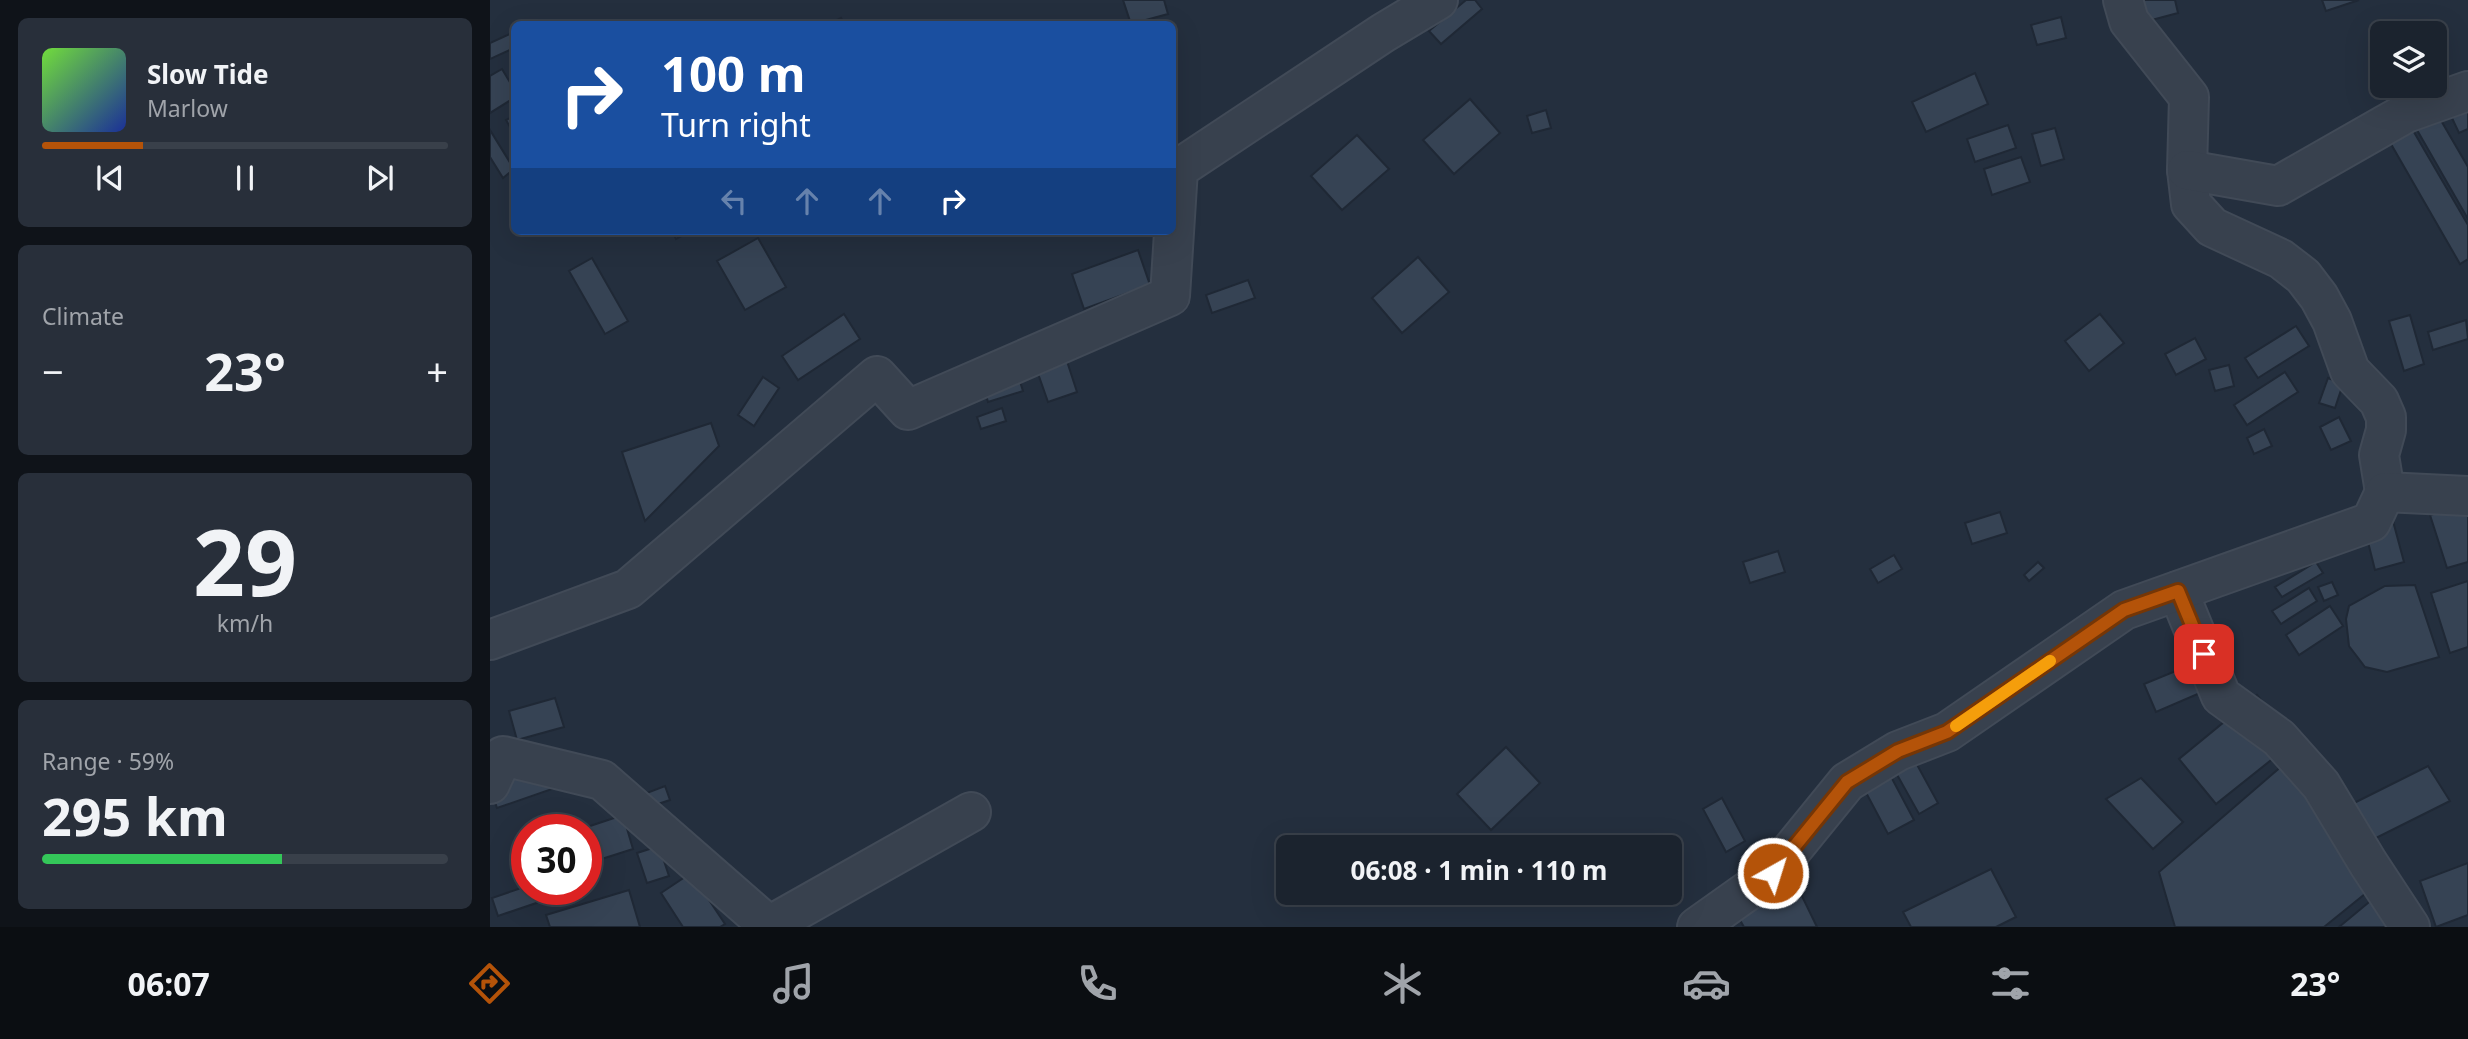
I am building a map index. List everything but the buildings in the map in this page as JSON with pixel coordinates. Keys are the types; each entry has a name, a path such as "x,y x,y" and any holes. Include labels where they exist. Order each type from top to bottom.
{"street":[{"path":"1176,201 1178,169 1383,33 1438,0"},
{"path":"1697,927 1773,873 1847,782 1898,751 1947,732 2124,610 2371,522 2385,492 2379,455 2386,430 2386,417 2379,401 2350,371 2332,321 2303,276 2281,260 2212,227 2191,204 2187,170 2189,97 2129,21 2123,0"},
{"path":"2187,170 2278,186 2406,113 2468,91"},
{"path":"490,640 628,589 877,376 908,410 1170,296 1174,235"},
{"path":"2385,492 2468,496"},
{"path":"2178,591 2221,696 2279,738 2321,785 2410,927"},
{"path":"490,784 503,756 602,780 769,926 971,811"}],"slow traffic":[{"path":"1956,726 2050,661"}],"route":[{"path":"1773,873 1847,782 1898,751 1947,732 2124,610 2178,591 2204,654"}]}
